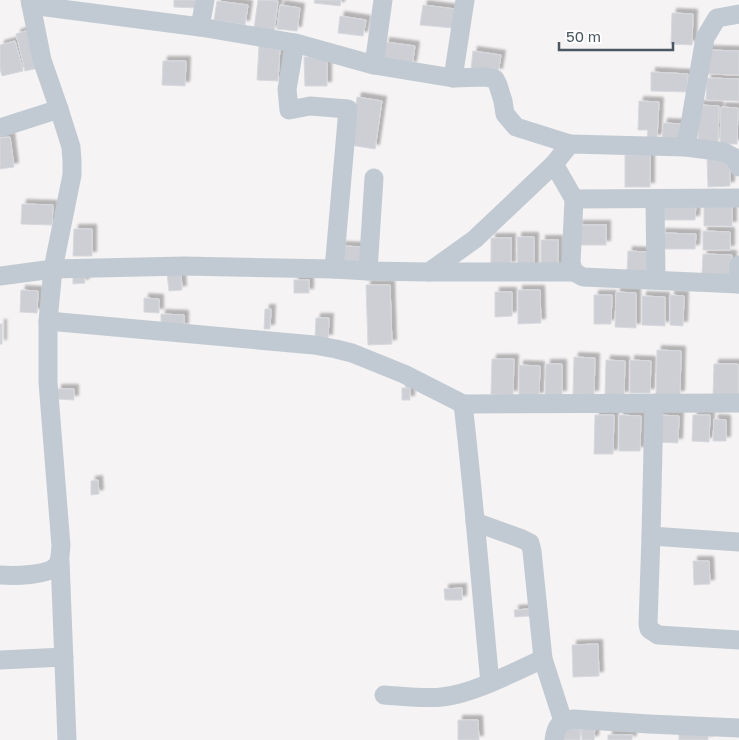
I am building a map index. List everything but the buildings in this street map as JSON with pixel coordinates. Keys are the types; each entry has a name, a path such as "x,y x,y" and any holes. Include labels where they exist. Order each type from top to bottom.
{"street":[{"path":"200,27 205,0"},
{"path":"374,65 383,0"},
{"path":"452,78 465,0"},
{"path":"66,740 61,546 48,382 48,321 53,269 72,176 72,161 71,147 42,60 31,3 200,27 295,43 374,65 452,78 485,77 495,79 503,101 505,114 516,127 570,144 686,147 724,152 735,158 739,167"},
{"path":"686,147 706,38 717,18 739,14"},
{"path":"295,43 287,89 289,110 310,106 348,109 334,269"},
{"path":"0,128 59,108"},
{"path":"429,272 475,239 554,164 570,144"},
{"path":"554,164 574,199 571,263 574,272"},
{"path":"368,271 374,178"},
{"path":"574,199 739,198"},
{"path":"655,199 656,280"},
{"path":"0,276 53,269 184,266 429,272 574,272 583,277 738,284 739,265"},
{"path":"48,321 336,348 404,374 464,404 739,403"},
{"path":"654,403 649,629 658,635 739,640"},
{"path":"464,404 490,683"},
{"path":"475,522 522,539 530,544 543,659 563,721"},
{"path":"651,536 739,542"},
{"path":"0,575 17,576 47,572 56,567 60,560"},
{"path":"0,660 64,657"},
{"path":"384,695 440,698 457,695 490,683 543,659"},
{"path":"554,740 556,728 563,721 573,719 585,719 649,732 739,728"}]}
